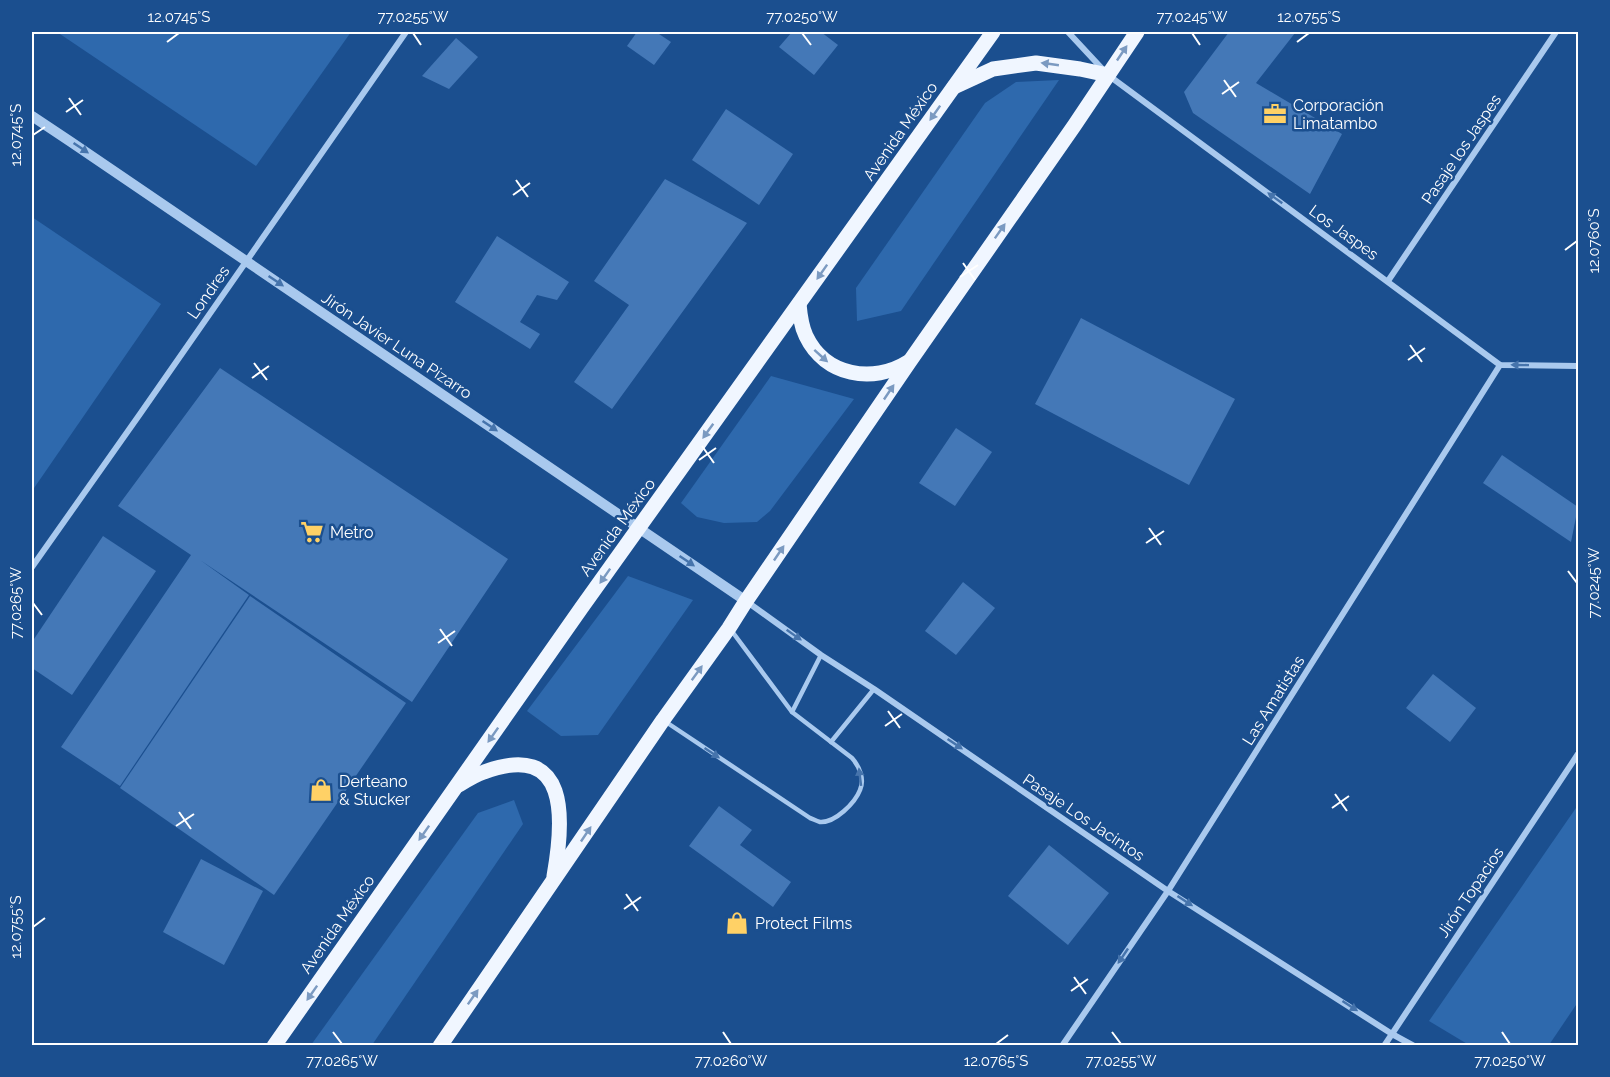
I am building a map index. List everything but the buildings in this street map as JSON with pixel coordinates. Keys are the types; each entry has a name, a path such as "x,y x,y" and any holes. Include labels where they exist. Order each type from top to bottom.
{"main road":[{"name":"Avenida México","path":"274,1046 639,528 993,32"},
{"path":"440,1046 1137,32"},
{"path":"952,88 993,69 1036,63 1108,75"},
{"path":"799,304 806,336 815,351 835,367 860,375 873,375 893,370 910,361"},
{"path":"458,785 483,772 513,765 535,768 545,775 551,782 559,802 558,852 553,882"}],"street":[{"name":"Londres","path":"32,567 406,32"},
{"name":"Los Jaspes","path":"1068,32 1108,75 1500,365"},
{"name":"Pasaje los Jaspes","path":"1388,281 1556,32"},
{"name":"Jirón Javier Luna Pizarro","path":"32,116 746,601"},
{"path":"1500,365 1578,366"},
{"name":"Las Amatistas","path":"1062,1046 1168,891 1500,365"},
{"name":"Pasaje Los Jacintos","path":"746,601 821,655 1168,891 1414,1046"},
{"name":"Jirón Topacios","path":"1384,1046 1578,754"}],"lane":[{"path":"663,720 810,819 820,822 828,820 841,814 851,803 861,788 858,764 792,712 729,628"},
{"path":"792,712 821,655"},
{"path":"831,742 874,689"}],"shaded area":[{"path":"57,32 351,32 256,166"},
{"path":"1059,80 901,311 857,321 856,288 985,103 1016,82"},
{"path":"32,217 161,304 32,491"},
{"path":"771,376 854,399 770,511 757,522 724,523 697,517 681,503"},
{"path":"628,576 693,600 598,735 561,736 527,711"},
{"path":"514,800 523,824 372,1045 311,1045 478,813"},
{"path":"1578,805 1578,1002 1549,1045 1469,1045 1429,1021"}],"place":[{"name":"Corporación Limatambo","path":"1275,114"},
{"name":"Metro","path":"312,532"},
{"name":"Derteano & Stucker","path":"321,790"},
{"name":"Protect Films","path":"737,923"}]}
